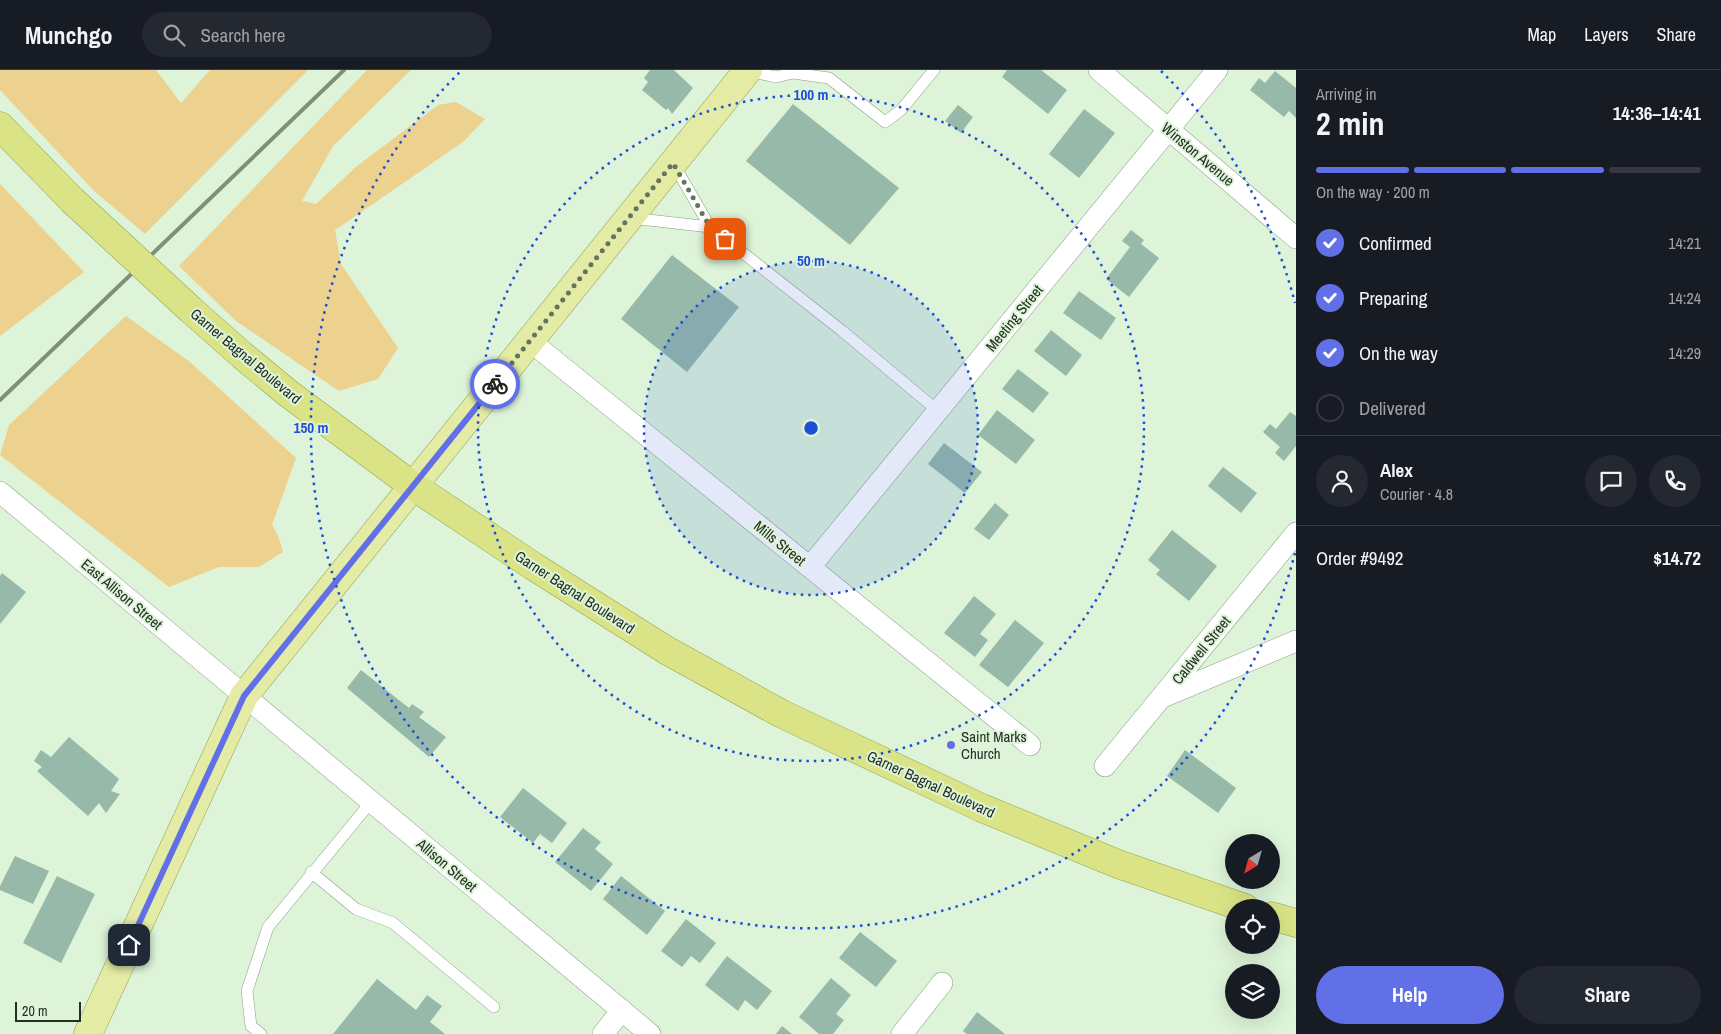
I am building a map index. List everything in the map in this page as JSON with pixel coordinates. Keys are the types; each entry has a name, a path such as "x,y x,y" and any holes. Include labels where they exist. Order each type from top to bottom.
{"highway":[{"name":"Garner Bagnal Boulevard","path":"0,126 72,200 191,310 289,394 413,486 666,650 782,714 982,808 1118,864 1225,901"},
{"path":"1280,919 1296,923"}],"main road":[{"path":"88,1034 244,696 748,70"}],"street":[{"name":"Winston Avenue","path":"1099,70 1296,238"},
{"name":"Meeting Street","path":"810,567 1217,70"},
{"name":"Mills Street","path":"530,340 1030,745"},
{"name":"East Allison Street","path":"0,492 244,696"},
{"name":"Caldwell Street","path":"1106,766 1296,533"},
{"path":"1162,697 1296,641"},
{"name":"Allison Street","path":"244,696 650,1034"},
{"path":"902,1034 942,983"},
{"path":"603,1034 622,1010"}],"lane":[{"path":"748,70 776,77 793,73 827,74 885,122 901,110 934,70"},
{"path":"673,163 710,227 841,330 938,411"},
{"path":"629,218 710,227"},
{"path":"261,1034 247,1030 247,991 268,927 371,802"},
{"path":"312,872 356,909 393,923 494,1007"}],"shaded area":[{"path":"0,70 156,70 181,103 210,70 308,70 145,234 94,191 0,90"},
{"path":"367,70 411,70 333,146 302,201 316,204 357,166 438,105 456,102 485,119 463,142 335,230 341,264 398,348 378,379 339,391 236,321 179,266"},
{"path":"0,184 84,272 0,336"},
{"path":"126,316 190,362 296,458 272,525 279,538 283,552 259,567 219,567 169,587 0,455 9,425"}],"building":[{"path":"650,70 674,70 693,88 672,114 668,108 666,110 642,90 648,82 644,78"},
{"path":"1007,70 1041,70 1067,90 1048,114 1002,77"},
{"path":"1275,71 1296,88 1296,118 1289,111 1284,117 1250,90 1259,78 1265,83"},
{"path":"793,104 899,188 850,245 746,161"},
{"path":"958,105 973,117 961,133 945,121"},
{"path":"1084,109 1115,133 1079,178 1049,154"},
{"path":"1131,230 1144,240 1141,244 1159,258 1129,297 1106,279 1130,247 1122,241"},
{"path":"672,255 739,307 687,372 621,319"},
{"path":"1079,291 1116,318 1101,340 1063,313"},
{"path":"1051,330 1082,355 1066,376 1034,351"},
{"path":"1018,369 1049,393 1033,413 1002,389"},
{"path":"997,410 1035,440 1016,464 978,435"},
{"path":"1290,412 1296,416 1296,446 1284,461 1275,453 1280,447 1263,432 1270,424 1276,429"},
{"path":"944,443 982,472 965,493 928,464"},
{"path":"1223,467 1257,493 1241,513 1208,486"},
{"path":"995,503 1009,515 989,540 974,529"},
{"path":"1172,530 1217,566 1189,601 1156,574 1160,570 1148,560"},
{"path":"2,573 26,592 0,624 0,576"},
{"path":"974,596 996,614 980,634 988,640 975,657 944,633"},
{"path":"1015,620 1044,643 1008,687 979,665"},
{"path":"361,670 409,708 412,704 424,712 419,717 446,737 429,757 347,688"},
{"path":"69,737 119,779 111,791 120,794 106,813 99,803 88,816 37,771 42,767 34,761 41,750 51,757"},
{"path":"1185,750 1236,788 1218,813 1167,776"},
{"path":"523,788 567,823 552,843 540,834 533,843 500,817"},
{"path":"583,828 601,842 595,849 613,864 591,891 555,862"},
{"path":"15,856 49,871 33,904 0,890 0,886"},
{"path":"57,876 95,894 61,963 23,943"},
{"path":"621,876 665,911 647,935 603,899"},
{"path":"686,919 716,943 700,963 691,956 682,967 661,951"},
{"path":"860,932 897,961 876,987 839,958"},
{"path":"727,956 772,991 757,1010 745,1000 738,1011 705,985"},
{"path":"831,978 851,995 836,1014 844,1020 833,1034 819,1034 799,1017"},
{"path":"377,979 416,1010 427,995 442,1006 430,1022 445,1034 333,1034"},
{"path":"977,1012 1005,1034 967,1034 963,1031"},
{"path":"782,1026 792,1034 776,1034"}],"railway":[{"path":"0,400 344,70"}],"way so far":[{"path":"495,384 673,163 710,227 725,239"}],"place":[{"name":"Saint Marks Church","path":"951,745"}],"route":[{"path":"129,945 244,696 495,384"}]}
